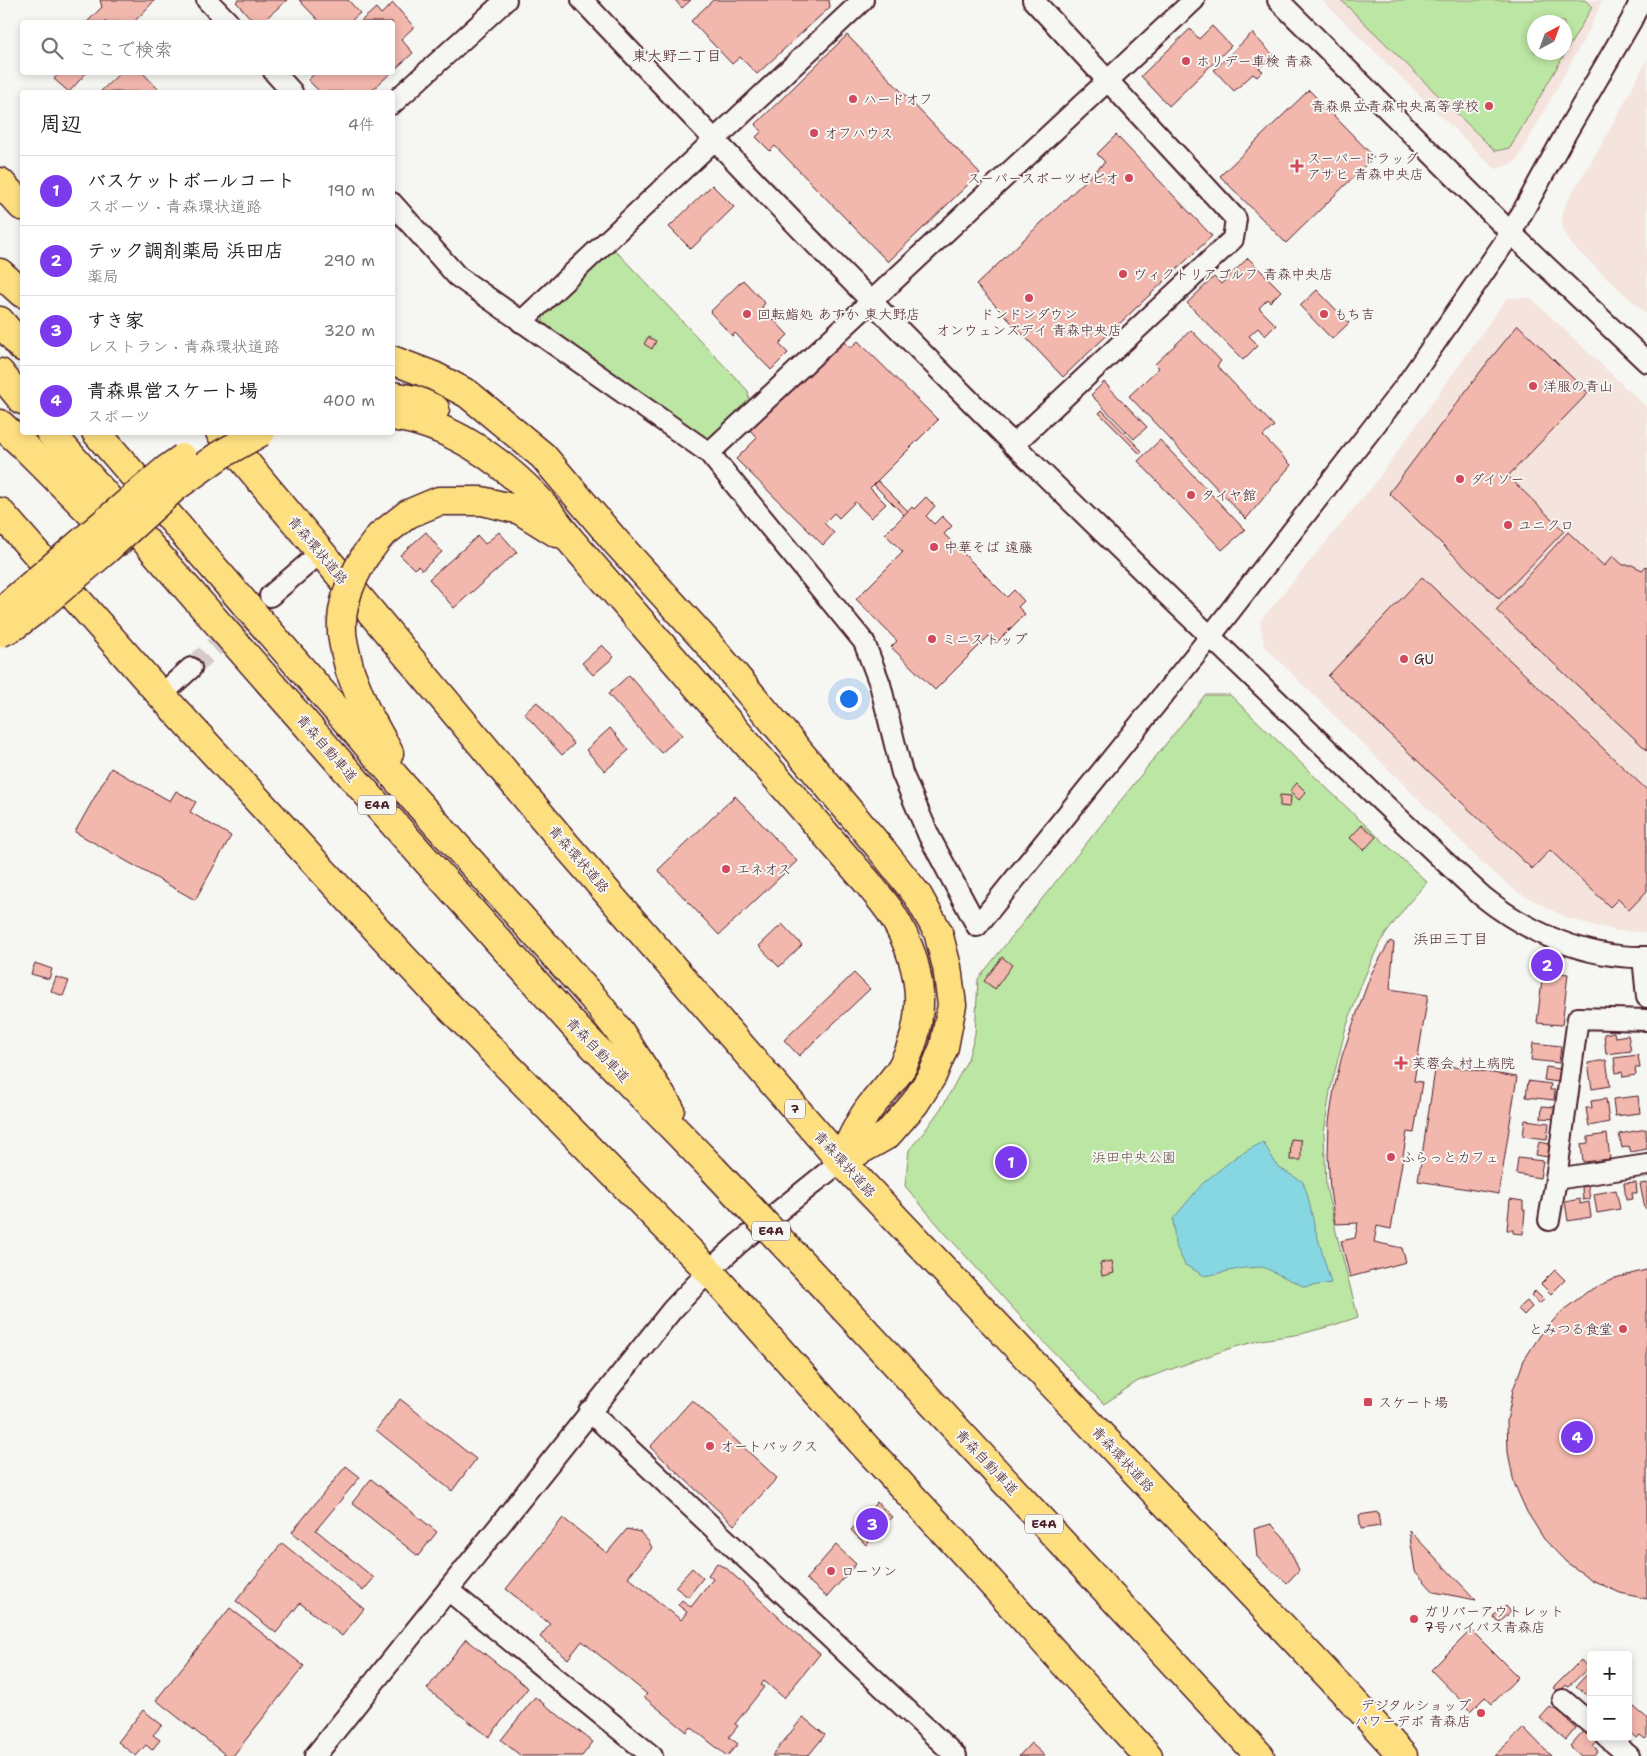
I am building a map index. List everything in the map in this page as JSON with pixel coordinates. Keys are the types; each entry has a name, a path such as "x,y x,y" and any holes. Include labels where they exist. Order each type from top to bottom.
{"highway":[{"path":"0,182 20,204"},
{"path":"0,273 20,292"},
{"path":"0,321 20,345"},
{"path":"395,361 434,376 468,394 543,456 616,542 705,640 881,849 918,896 938,932 947,967 952,1006 944,1047 935,1069 916,1103 887,1135 840,1161"},
{"path":"0,373 20,398"},
{"path":"402,407 487,432 523,458 616,542"},
{"path":"402,407 469,443 499,463 535,496 571,541 868,883 893,915 910,949 918,978 920,1010 913,1039 902,1067 866,1113 840,1161"},
{"path":"0,424 23,444 186,609 384,813"},
{"name":"青森自動車道","path":"53,435 384,813 578,1030 713,1169 1260,1756"},
{"name":"青森自動車道","path":"99,435 415,800 594,999 620,1032 688,1135 713,1169"},
{"path":"0,612 166,470 216,435"},
{"name":"青森環状道路","path":"222,435 566,845 840,1161 1403,1756"},
{"path":"0,633 14,626 38,608 175,488 220,455 256,435"},
{"path":"415,800 365,708 350,671 342,633 343,607 350,581 365,556 380,536 408,514 439,501 482,501 520,510 571,541"},
{"path":"0,512 161,695 435,992 709,1271 864,1445 1148,1756"}],"street":[{"path":"207,0 226,20"},
{"path":"395,101 506,0"},
{"path":"582,0 713,140 1013,445 1457,874 1498,909 1533,930 1573,946 1604,953 1645,957 1647,997"},
{"path":"521,322 863,0"},
{"path":"1013,445 1233,239 1236,219 1033,0"},
{"path":"709,453 1194,0"},
{"path":"1278,0 1511,233 1647,362"},
{"path":"395,206 457,276 709,453 864,642 880,684 902,773 929,836 977,926 1210,637 1406,385 1511,233 1641,0"},
{"path":"277,75 290,90"},
{"path":"270,596 320,553"},
{"path":"161,695 191,668"},
{"path":"1549,1220 1578,1018 1647,1020"},
{"path":"314,1756 589,1411 672,1310 738,1244 840,1161"},
{"path":"1556,1179 1647,1165"},
{"path":"589,1411 956,1756"},
{"path":"448,1590 644,1754"},
{"path":"1563,1700 1587,1721"},
{"path":"1611,1741 1623,1754"}],"shaded area":[{"name":"青森県立青森中央高等学校","path":"1322,0 1602,0 1590,28 1517,160 1497,169"},
{"path":"1647,60 1647,315 1572,245 1563,229 1562,218 1568,200 1606,137"},
{"path":"1507,298 1531,298 1647,408 1647,932 1619,931 1567,918 1516,891 1489,869 1264,646 1260,621 1372,487"}],"green space":[{"name":"青森県立青森中央高等学校","path":"1341,0 1585,0 1592,7 1572,41 1572,15 1527,15 1527,60 1561,60 1510,148 1495,151"},
{"path":"615,250 748,391 750,406 715,438 703,439 543,329 543,313"},
{"name":"浜田中央公園","path":"1205,695 1230,695 1427,882 1407,905 1380,942 1361,985 1345,1031 1330,1091 1324,1133 1326,1186 1358,1317 1301,1334 1261,1340 1228,1349 1138,1381 1104,1404 1038,1336 905,1186 909,1150 944,1104 968,1059 975,1034 978,979"}],"water":[{"path":"1263,1142 1278,1167 1303,1182 1331,1283 1305,1287 1263,1267 1244,1268 1205,1276 1185,1265 1175,1244 1173,1219 1203,1183 1237,1156"}],"building":[{"path":"100,0 155,0 136,20 89,20 102,7"},
{"path":"238,0 287,0 264,20 252,20 236,2"},
{"path":"299,0 348,0 360,13 352,20 318,20"},
{"path":"675,0 691,0 682,8"},
{"path":"713,0 829,0 830,7 757,74 740,57 732,64 691,21"},
{"path":"393,3 414,27 401,39 413,53 395,69 395,20 362,20 376,8 381,14"},
{"name":"ホリデー車検 青森","path":"1212,26 1231,46 1169,106 1141,76 1190,29 1199,39"},
{"path":"1252,33 1273,55 1259,68 1263,71 1257,77 1253,74 1234,91 1214,70"},
{"path":"847,35 980,173 888,262 775,146 770,151 756,137 762,131 755,125"},
{"path":"57,75 84,75 71,90 67,90 54,79"},
{"path":"118,75 145,75 159,90 102,90"},
{"path":"313,75 389,75 372,90 318,90 308,80"},
{"name":"スーパードラッグ アサヒ 青森中央店","path":"1309,90 1374,157 1286,243 1220,176"},
{"path":"1116,135 1212,236 1063,377 976,285 1105,162 1097,154"},
{"path":"712,185 734,207 691,249 669,227"},
{"path":"1248,258 1281,291 1270,302 1268,299 1259,308 1276,325 1265,336 1258,328 1249,336 1258,345 1243,360 1187,303 1214,277 1221,284"},
{"path":"743,280 765,303 762,307 788,335 779,344 788,353 771,370 735,333 732,336 710,312"},
{"name":"もち吉","path":"1317,290 1349,323 1332,339 1300,306"},
{"path":"1518,325 1588,393 1508,476 1564,531 1499,599 1389,493"},
{"path":"1191,330 1221,361 1217,366 1274,426 1263,436 1291,465 1246,519 1129,396 1159,368 1155,364"},
{"path":"648,337 656,341 652,349 644,344"},
{"path":"841,338 851,348 858,341 938,420 870,488 886,504 871,518 855,502 839,518 834,513 824,523 834,533 823,545 736,459 757,438 750,430"},
{"path":"1104,382 1147,427 1134,439 1091,395"},
{"path":"1102,410 1142,451 1140,454 1099,413"},
{"name":"タイヤ館","path":"1160,440 1245,530 1222,550 1138,461"},
{"path":"878,481 908,511 904,515 874,485"},
{"path":"926,497 935,506 926,516 934,524 942,516 952,526 944,534 1007,597 1014,590 1024,601 1018,607 1025,614 996,643 989,636 935,690 891,647 897,641 856,599 903,552 885,534 912,507 914,509"},
{"path":"426,532 442,552 422,570 418,566 414,569 400,555"},
{"path":"499,532 517,552 454,608 429,579 478,536 485,544"},
{"path":"1568,532 1604,566 1613,556 1623,565 1632,565 1642,570 1647,567 1647,750 1496,610"},
{"path":"1422,577 1647,790 1647,891 1629,910 1618,899 1610,907 1550,850 1532,869 1328,676"},
{"path":"602,645 614,657 593,675 582,663"},
{"path":"629,675 682,735 661,753 608,694"},
{"path":"537,702 574,744 562,755 524,713"},
{"path":"610,728 629,750 605,771 586,750"},
{"path":"111,768 170,801 176,791 196,802 190,812 231,836 195,900 75,832"},
{"path":"1297,783 1306,792 1299,800 1290,791"},
{"path":"1280,795 1291,796 1290,807 1280,806"},
{"path":"735,796 797,861 719,935 658,870"},
{"path":"1362,825 1376,837 1364,850 1350,838"},
{"path":"782,924 802,945 779,967 759,946"},
{"path":"1390,941 1394,943 1390,989 1428,995 1414,1081 1422,1082 1414,1133 1407,1132 1391,1229 1377,1226 1374,1242 1402,1248 1406,1262 1350,1277 1341,1241 1355,1238 1358,1223 1335,1224 1328,1156 1329,1122 1342,1056 1371,974"},
{"path":"1002,957 1012,965 995,989 984,981"},
{"path":"35,963 52,969 49,979 31,974"},
{"path":"1543,971 1568,974 1562,1025 1537,1023"},
{"path":"854,973 870,989 799,1056 784,1040"},
{"path":"56,977 69,981 63,996 51,991"},
{"path":"1614,1032 1615,1037 1628,1035 1631,1051 1606,1054 1604,1034"},
{"path":"1533,1043 1561,1046 1559,1063 1531,1060"},
{"path":"1638,1055 1640,1068 1635,1068 1636,1075 1623,1077 1622,1072 1616,1073 1614,1058"},
{"path":"1606,1060 1610,1086 1592,1089 1588,1063"},
{"path":"1436,1064 1517,1077 1499,1194 1418,1181"},
{"path":"1546,1067 1560,1069 1558,1082 1544,1080"},
{"path":"1528,1081 1551,1084 1550,1090 1555,1090 1554,1100 1526,1097"},
{"path":"1638,1096 1640,1113 1615,1116 1613,1099"},
{"path":"1606,1099 1609,1122 1589,1126 1586,1108 1592,1108 1591,1101"},
{"path":"1542,1106 1556,1107 1555,1119 1541,1118"},
{"path":"1525,1120 1549,1123 1547,1139 1523,1136"},
{"path":"1646,1129 1647,1149 1631,1152 1629,1146 1622,1148 1619,1134"},
{"path":"1607,1134 1610,1159 1583,1162 1581,1144 1588,1143 1588,1137"},
{"path":"1291,1139 1301,1140 1301,1160 1290,1160"},
{"path":"1539,1142 1550,1144 1548,1157 1536,1155"},
{"path":"1518,1158 1543,1161 1540,1178 1516,1174"},
{"path":"1636,1182 1637,1193 1632,1193 1633,1199 1626,1200 1624,1183"},
{"path":"1647,1183 1647,1209 1645,1209 1640,1184"},
{"path":"1588,1186 1590,1199 1583,1200 1582,1187"},
{"path":"1616,1190 1620,1209 1597,1213 1594,1194"},
{"path":"1510,1199 1523,1201 1523,1210 1525,1210 1523,1234 1507,1230"},
{"path":"1580,1199 1580,1204 1589,1202 1591,1217 1568,1221 1565,1202"},
{"path":"1112,1261 1114,1273 1102,1276 1100,1263"},
{"path":"1555,1270 1565,1280 1551,1294 1541,1284"},
{"path":"1647,1270 1647,1599 1620,1593 1592,1580 1566,1562 1544,1539 1527,1512 1514,1483 1508,1452 1507,1421 1513,1390 1524,1360 1541,1334 1562,1311 1587,1292 1615,1278"},
{"path":"1535,1291 1544,1300 1539,1304 1531,1295"},
{"path":"1527,1301 1532,1307 1524,1315 1518,1309"},
{"path":"400,1399 476,1459 452,1491 376,1430"},
{"path":"692,1400 777,1478 734,1525 650,1447"},
{"path":"346,1466 360,1477 316,1530 374,1578 363,1591 292,1532"},
{"path":"371,1479 437,1532 418,1556 352,1503"},
{"path":"877,1502 892,1517 866,1545 851,1530"},
{"path":"1378,1512 1380,1526 1361,1529 1359,1515"},
{"path":"563,1518 607,1553 627,1529 640,1532 652,1548 628,1577 681,1620 687,1612 678,1605 682,1600 691,1607 713,1579 708,1575 717,1563 724,1566 820,1654 784,1698 764,1681 761,1685 764,1687 735,1724 738,1726 729,1737 738,1744 727,1756 691,1727 687,1732 644,1697 647,1694 582,1641 568,1659 540,1637 550,1624 506,1589"},
{"path":"1271,1524 1283,1536 1299,1570 1287,1583 1257,1557 1254,1529"},
{"path":"1409,1530 1476,1600 1434,1592 1415,1571"},
{"path":"282,1543 364,1609 342,1636 300,1603 276,1633 236,1601"},
{"name":"ローソン","path":"836,1545 856,1564 827,1597 806,1579"},
{"path":"692,1568 703,1578 688,1597 675,1587"},
{"path":"1506,1606 1511,1612 1499,1623 1493,1616"},
{"path":"230,1608 304,1666 233,1756 227,1756 156,1700"},
{"path":"1471,1630 1518,1677 1492,1704 1485,1697 1471,1711 1431,1670"},
{"path":"466,1639 528,1688 489,1737 427,1689"},
{"path":"1581,1660 1587,1667 1568,1687 1566,1685 1559,1692 1553,1688"},
{"path":"1587,1674 1587,1696 1576,1686"},
{"path":"535,1697 593,1742 582,1756 521,1756 501,1740"},
{"path":"1632,1705 1647,1718 1647,1737 1645,1739 1640,1735 1637,1738 1632,1734"},
{"path":"1550,1707 1554,1710 1556,1707 1570,1719 1568,1721 1576,1728 1566,1740 1540,1718"},
{"path":"143,1710 162,1725 153,1735 160,1740 152,1750 146,1745 136,1756 118,1742"},
{"path":"803,1717 825,1735 808,1756 772,1756"},
{"path":"1524,1728 1551,1756 1494,1756"},
{"path":"1584,1730 1587,1733 1587,1741 1597,1742 1593,1747 1598,1751 1594,1756 1581,1756 1570,1746"},
{"path":"1031,1743 1045,1756 1019,1756"}],"tunnel":[{"path":"191,668 270,596"}],"place":[{"name":"ホリデー車検 青森","path":"1186,61"},
{"name":"ハードオフ","path":"853,99"},
{"name":"青森県立青森中央高等学校","path":"1489,106"},
{"name":"オフハウス","path":"814,133"},
{"name":"スーパードラッグ アサヒ 青森中央店","path":"1297,166"},
{"name":"スーパースポーツゼビオ","path":"1129,178"},
{"name":"ヴィクトリアゴルフ 青森中央店","path":"1123,274"},
{"name":"ドンドンダウン オンウェンズデイ 青森中央店","path":"1029,298"},
{"name":"回転鮨処 あすか 東大野店","path":"747,314"},
{"name":"もち吉","path":"1324,314"},
{"name":"洋服の青山","path":"1533,386"},
{"name":"ダイソー","path":"1460,479"},
{"name":"タイヤ館","path":"1191,495"},
{"name":"ユニクロ","path":"1508,525"},
{"name":"中華そば 遠藤","path":"934,547"},
{"name":"ミニストップ","path":"932,639"},
{"name":"GU","path":"1404,659"},
{"name":"エネオス","path":"726,869"},
{"name":"テック調剤薬局 浜田店","path":"1547,965"},
{"name":"芙蓉会 村上病院","path":"1401,1063"},
{"name":"ふらっとカフェ","path":"1391,1157"},
{"name":"バスケットボールコート","path":"1011,1162"},
{"name":"とみつる食堂","path":"1623,1329"},
{"name":"スケート場","path":"1368,1402"},
{"name":"青森県営スケート場","path":"1577,1437"},
{"name":"オートバックス","path":"710,1446"},
{"name":"すき家","path":"872,1524"},
{"name":"ローソン","path":"831,1571"},
{"name":"ガリバーアウトレット 7号バイパス青森店","path":"1414,1619"},
{"name":"デジタルショップ パワーデポ 青森店","path":"1481,1713"}],"district":[{"name":"東大野二丁目","path":"677,56"},
{"name":"浜田三丁目","path":"1451,939"}]}
